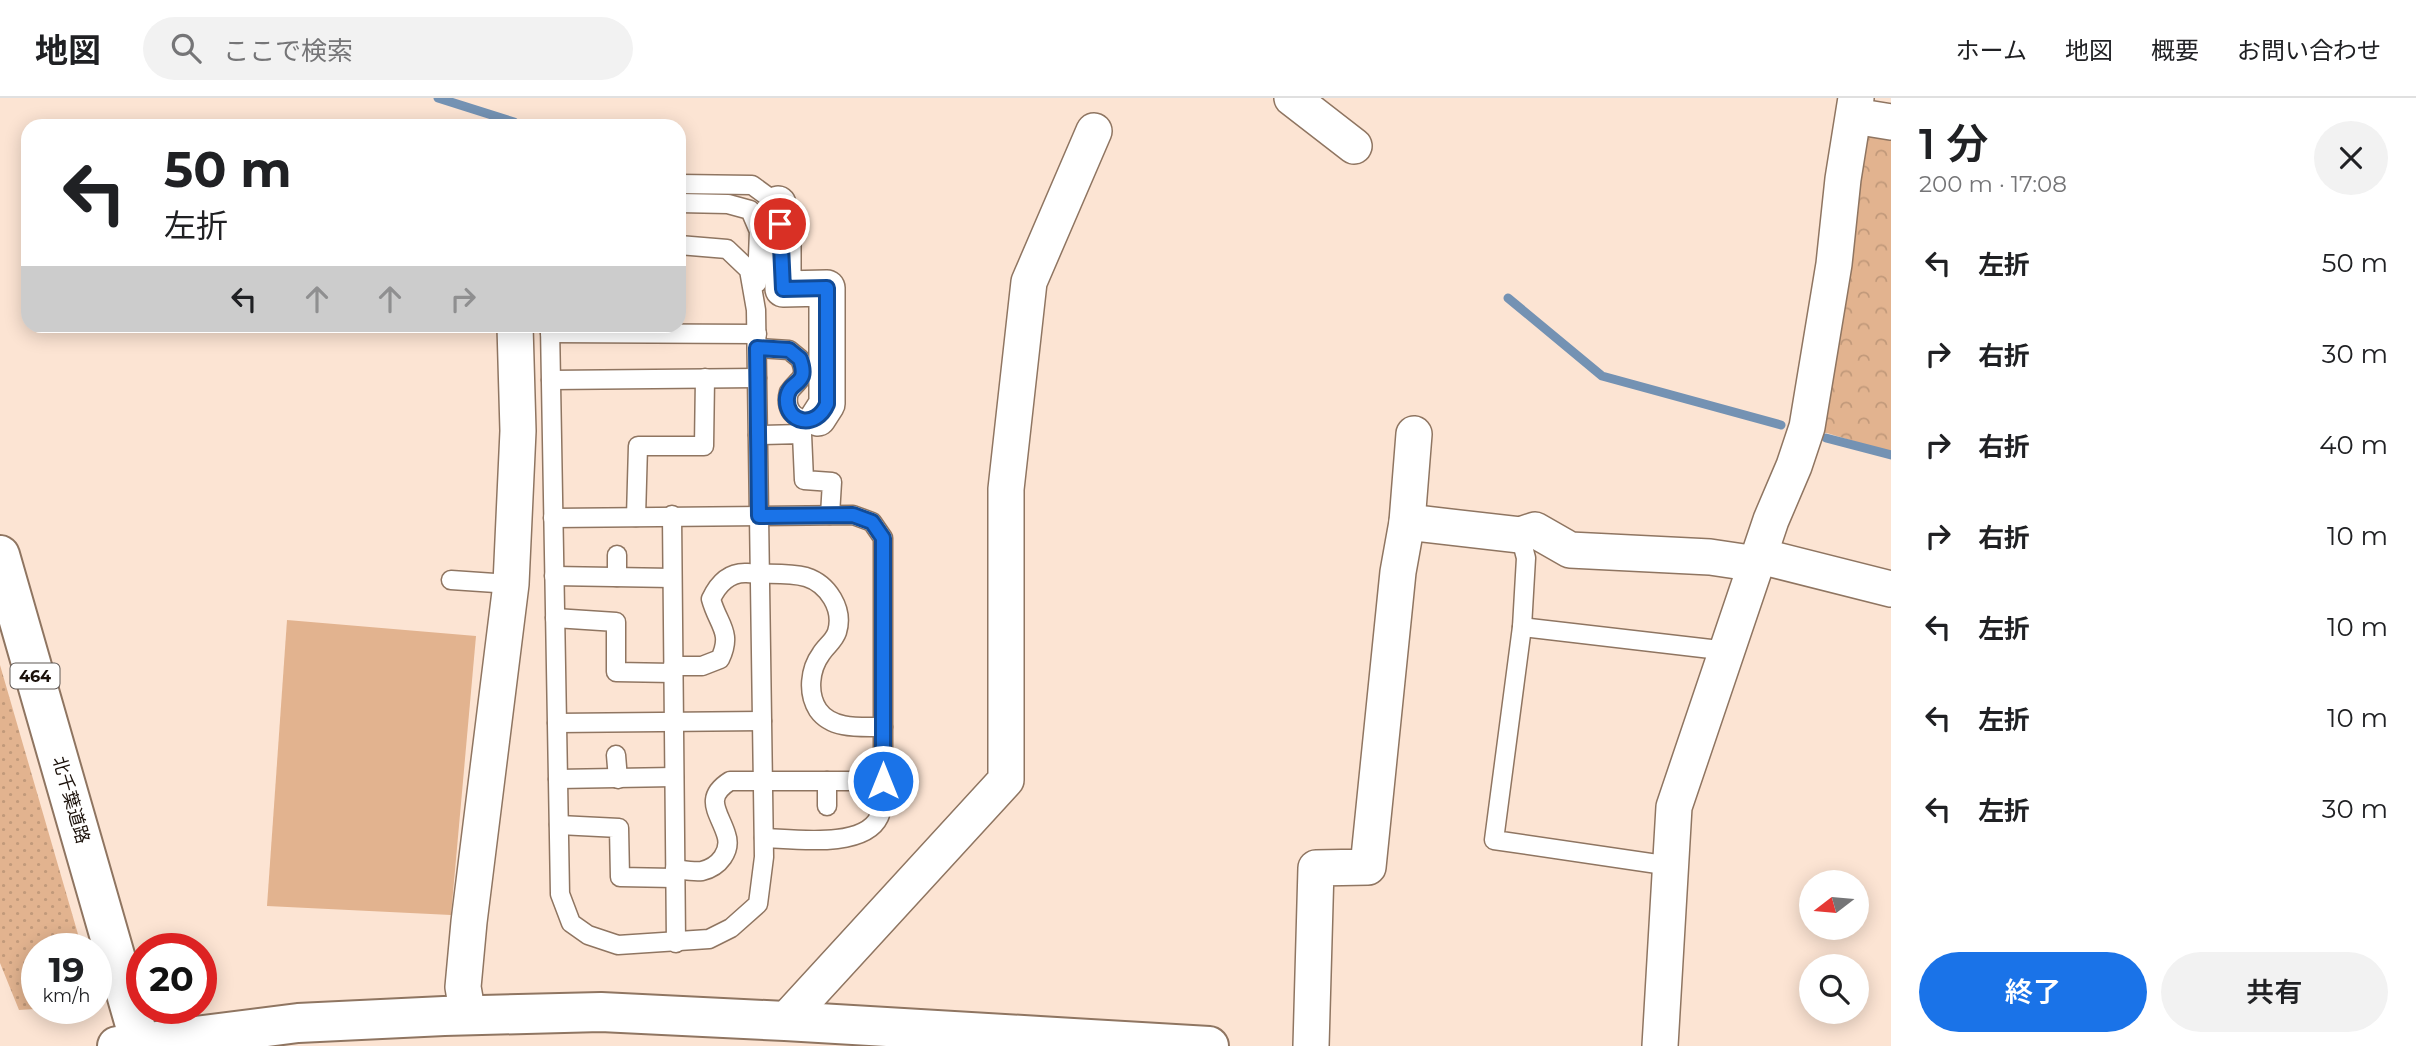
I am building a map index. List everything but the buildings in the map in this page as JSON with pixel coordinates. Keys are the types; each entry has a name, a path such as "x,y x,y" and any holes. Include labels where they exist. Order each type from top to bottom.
{"main road":[{"name":"北千葉道路","path":"0,555 133,1045"},
{"path":"133,1045 298,1023 601,1013 1209,1046"}],"street":[{"path":"1292,98 1354,146"},
{"path":"1660,1046 1674,807 1685,769 1807,426 1834,264 1843,179 1855,107 1891,122"},
{"path":"785,1021 1006,780 1006,489 1029,282 1094,131"},
{"path":"778,204 783,243 783,289 827,288 827,404 818,418"},
{"path":"468,1016 463,987 469,922 511,584 518,431 515,333"},
{"path":"1311,1046 1317,868 1368,867 1398,572 1407,523 1414,434"},
{"path":"1407,523 1520,535 1535,530 1570,550 1759,560 1891,589"}],"lane":[{"path":"686,184 752,185 778,204"},
{"path":"550,333 560,894 571,923 588,935 618,945 709,939 731,928 758,904 764,838 756,310 759,230 750,210 728,204 686,203"},
{"path":"686,246 727,249 748,270 756,310"},
{"path":"686,332 757,341 789,350 800,359 803,374 801,382 789,392 788,405 792,414 800,419 809,421 818,418"},
{"path":"551,380 757,378"},
{"path":"636,517 638,446 704,446 705,379"},
{"path":"758,435 803,434 804,480 832,482 830,515"},
{"path":"553,518 853,515 872,522 883,538 883,801 878,819 865,832 846,839 764,838"},
{"path":"672,516 676,943"},
{"path":"1520,535 1526,558 1522,627 1494,840 1671,866"},
{"path":"617,555 617,576"},
{"path":"555,618 616,622 616,672 702,666 720,659 726,643 724,628 711,599 725,579 740,573 809,578 824,587 834,602 839,617 837,633 821,653 813,672 813,700 819,712 838,723 883,727"},
{"path":"554,576 672,578"},
{"path":"451,580 511,584"},
{"path":"1522,627 1728,650"},
{"path":"556,723 762,721"},
{"path":"616,755 618,779"},
{"path":"558,779 674,777"},
{"path":"559,825 619,828 620,877 700,871 712,868 728,848 715,798 720,788 730,781 883,781"},
{"path":"827,781 827,806"}],"green space":[{"path":"1866,130 1891,132 1891,453 1820,433"},
{"path":"287,620 476,636 451,915 267,906"},
{"path":"0,665 78,933 21,933 21,1010 0,963"}],"waterway":[{"path":"438,98 504,119"},
{"path":"1508,298 1602,376 1781,425"},
{"path":"1826,438 1891,455"}],"route":[{"path":"780,224 783,243 783,289 827,288 827,404 818,418 809,421 792,414 787,399 793,387 801,382 803,366 800,359 795,353 782,348 757,348 759,516 853,515 872,522 883,538 883,781"}]}
